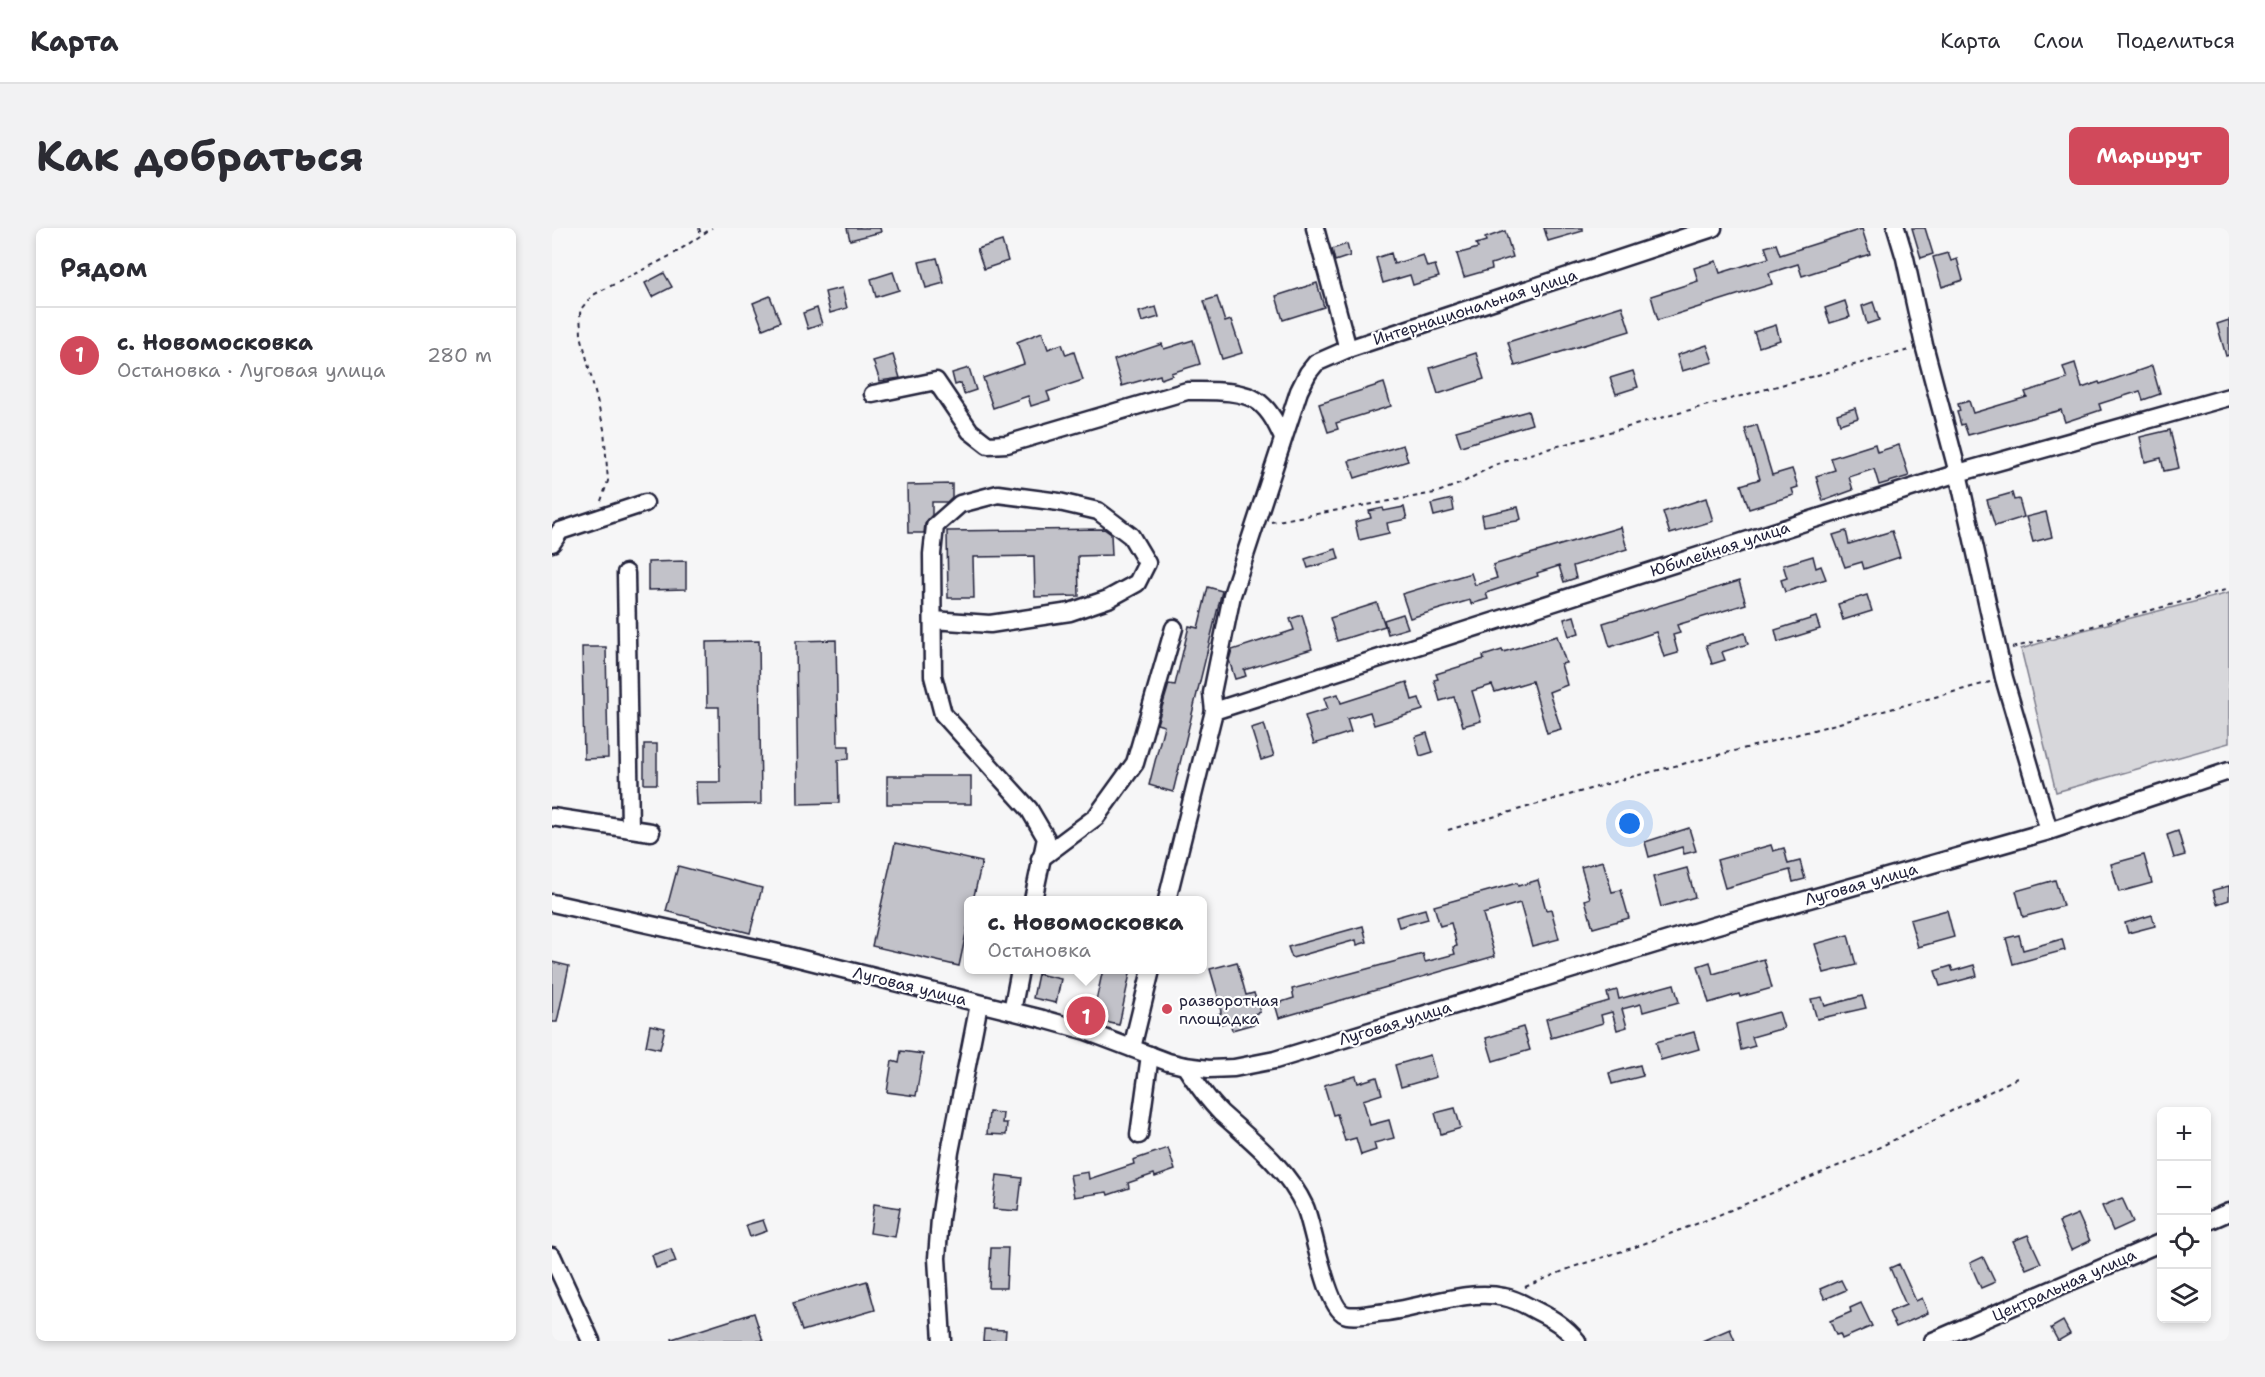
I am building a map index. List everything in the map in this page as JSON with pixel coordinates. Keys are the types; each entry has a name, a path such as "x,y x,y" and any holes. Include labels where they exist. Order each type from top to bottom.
{"street":[{"path":"1315,228 1348,349"},
{"name":"Интернациональная улица","path":"1168,896 1214,711 1212,693 1218,654 1232,595 1299,391 1316,363 1348,349 1713,228"},
{"path":"1896,228 1958,473 2004,678 2049,831"},
{"path":"873,394 936,381 970,431 988,445 1007,444 1187,391 1214,391 1242,395 1259,401 1272,416 1283,438"},
{"name":"Юбилейная улица","path":"1214,711 1958,473 2229,397"},
{"path":"933,620 990,624 1070,612 1108,599 1137,583 1148,563 1131,536 1098,511 1059,502 998,494 960,504 935,526 932,554 933,676 943,714 1029,809 1046,837 1034,896"},
{"path":"552,543 560,531 645,503"},
{"path":"626,573 630,829"},
{"path":"1040,859 1096,817 1135,763 1174,628"},
{"name":"Луговая улица","path":"552,903 774,952 1012,1011 1086,1031 1168,1062 1209,1069 1234,1068 1275,1060 1714,926 2049,831 2229,771"},
{"path":"552,817 651,832"},
{"path":"1012,1011 1019,974"},
{"path":"1132,1048 1150,974"},
{"path":"942,1341 937,1258 940,1219 950,1152 979,1004"},
{"path":"1139,1135 1150,1054"},
{"path":"1185,1066 1197,1086 1220,1112 1274,1161 1298,1192 1307,1211 1330,1292 1338,1311 1347,1316 1395,1312 1474,1295 1503,1296 1522,1303 1565,1327 1577,1341"},
{"path":"2211,1220 2229,1212"},
{"name":"Центральная улица","path":"1933,1341 2157,1244"},
{"path":"552,1256 591,1341"}],"path":[{"path":"699,228 701,235"},
{"path":"595,520 608,481 604,429 581,334 580,310 592,295 672,255 712,228"},
{"path":"1256,518 1270,522 1435,493 1512,459 1924,345"},
{"path":"1998,652 2229,589"},
{"path":"1448,830 1635,776 2004,678"},
{"path":"1503,1296 1573,1267 1704,1221 1862,1156 2017,1078"}],"shaded area":[{"path":"2229,593 2229,743 2056,792 2021,649 2080,631"}],"building":[{"path":"847,228 880,228 881,232 850,240"},
{"path":"1544,228 1583,228 1583,231 1548,241"},
{"path":"1912,228 1925,228 1933,254 1921,258"},
{"path":"1862,229 1870,254 1802,276 1798,264 1769,273 1772,284 1658,320 1651,296 1698,281 1694,268 1716,261 1720,273 1769,258 1765,247 1776,244 1780,255"},
{"path":"1505,231 1513,257 1491,264 1492,269 1464,277 1457,254 1478,248 1476,244 1486,241 1485,238"},
{"path":"1002,241 1008,261 984,269 977,249"},
{"path":"1347,244 1350,256 1335,261 1332,249"},
{"path":"1391,253 1394,264 1423,255 1427,267 1435,265 1439,277 1413,285 1410,275 1383,283 1376,258"},
{"path":"1948,253 1951,261 1957,259 1963,280 1942,287 1933,257"},
{"path":"937,258 944,283 926,288 919,262"},
{"path":"893,272 899,290 876,297 871,279"},
{"path":"664,273 672,287 652,297 645,283"},
{"path":"1317,283 1324,307 1283,320 1276,296"},
{"path":"842,288 847,308 830,313 825,292"},
{"path":"770,296 780,322 763,329 753,303"},
{"path":"1217,297 1225,322 1231,320 1242,353 1222,359 1204,301"},
{"path":"1845,301 1850,317 1830,323 1825,308"},
{"path":"1873,302 1879,320 1867,324 1862,306"},
{"path":"1622,306 1630,331 1515,366 1508,342"},
{"path":"1156,307 1159,317 1142,322 1139,312"},
{"path":"817,308 822,324 808,329 803,313"},
{"path":"2229,320 2229,355 2226,356 2217,324"},
{"path":"1776,325 1780,340 1759,347 1754,332"},
{"path":"1042,332 1048,349 1062,344 1066,355 1074,352 1083,380 1047,392 1050,400 1031,406 1028,396 993,408 983,378 1024,364 1017,342"},
{"path":"1193,340 1200,364 1171,373 1172,375 1161,379 1160,375 1122,386 1114,360 1162,344 1164,349"},
{"path":"1707,345 1713,362 1682,371 1677,355"},
{"path":"1476,353 1484,379 1438,394 1430,368"},
{"path":"893,355 900,378 880,381 873,361"},
{"path":"2075,363 2082,388 2152,366 2160,394 2143,400 2140,391 2099,404 2101,410 2065,422 2061,410 1968,435 1964,424 1961,425 1957,412 1960,411 1958,404 1969,401 1973,413 2027,397 2025,392 2067,379 2063,367"},
{"path":"969,368 976,390 964,394 961,383 955,385 952,373"},
{"path":"1633,371 1638,387 1616,394 1610,378"},
{"path":"1384,383 1391,406 1336,423 1338,429 1328,432 1319,404"},
{"path":"1855,408 1858,418 1840,424 1837,414"},
{"path":"1528,411 1532,424 1461,446 1456,431"},
{"path":"1757,425 1772,475 1792,469 1798,487 1792,489 1794,495 1749,509 1741,485 1760,479 1745,429"},
{"path":"2170,430 2179,468 2164,471 2161,458 2145,462 2140,437"},
{"path":"1875,444 1877,452 1899,445 1909,476 1879,485 1874,469 1849,477 1853,490 1823,501 1816,476 1835,470 1831,458"},
{"path":"1403,445 1408,461 1355,478 1349,461"},
{"path":"952,484 952,497 947,502 932,502 932,515 925,524 924,533 908,533 907,485"},
{"path":"2012,493 2014,500 2019,499 2024,517 1995,526 1987,500"},
{"path":"1706,498 1713,521 1670,534 1663,512"},
{"path":"1452,499 1454,511 1434,516 1431,504"},
{"path":"1404,507 1407,519 1387,523 1389,533 1359,540 1355,522 1371,518 1369,511"},
{"path":"1518,507 1521,519 1484,526 1482,515"},
{"path":"2046,512 2052,537 2033,542 2026,517"},
{"path":"1621,527 1627,549 1573,566 1576,578 1564,582 1559,566 1537,573 1538,576 1486,593 1488,599 1471,604 1470,600 1410,618 1402,594 1471,573 1475,585 1497,578 1493,565"},
{"path":"1104,529 1111,534 1112,555 1078,556 1079,596 1035,597 1034,556 973,557 974,598 948,598 947,531"},
{"path":"1846,531 1849,544 1892,531 1900,557 1864,569 1862,562 1845,567 1833,535"},
{"path":"1336,549 1339,559 1308,568 1305,559"},
{"path":"1813,556 1816,568 1821,566 1826,579 1785,592 1781,580 1787,578 1783,565"},
{"path":"686,561 686,589 648,590 648,562"},
{"path":"1739,581 1746,604 1677,625 1680,633 1673,635 1678,653 1664,657 1656,632 1610,647 1603,623"},
{"path":"1208,587 1222,591 1173,792 1149,785 1164,726 1157,724 1169,684 1175,685 1189,626 1198,628"},
{"path":"1867,595 1872,611 1843,620 1838,604"},
{"path":"1377,603 1385,626 1337,641 1330,618"},
{"path":"1403,614 1408,628 1388,634 1384,620"},
{"path":"1302,615 1312,649 1244,670 1246,676 1235,679 1229,660 1232,650 1294,630 1290,619"},
{"path":"1574,616 1579,633 1569,636 1564,619"},
{"path":"1816,617 1820,629 1778,642 1775,630"},
{"path":"1745,633 1748,644 1722,652 1725,660 1712,664 1706,645"},
{"path":"1557,636 1566,663 1561,664 1567,685 1549,692 1561,729 1547,733 1532,681 1495,692 1492,685 1472,691 1481,721 1463,726 1454,697 1440,701 1434,680 1438,679 1436,674 1484,659 1483,656 1502,650 1503,652"},
{"path":"836,640 838,746 849,746 849,759 838,760 839,803 798,804 796,641"},
{"path":"759,641 761,804 697,805 696,782 720,782 719,707 707,707 706,642"},
{"path":"582,647 606,647 608,758 584,759"},
{"path":"1407,682 1412,700 1419,698 1423,710 1374,725 1370,712 1347,719 1351,732 1314,744 1305,716 1328,709 1324,698 1338,694 1341,703"},
{"path":"1264,724 1274,756 1261,760 1251,728"},
{"path":"1427,733 1433,752 1420,756 1415,737"},
{"path":"644,744 657,744 657,784 644,784"},
{"path":"887,776 971,776 971,804 887,804"},
{"path":"1689,828 1696,851 1684,854 1682,847 1649,857 1645,842"},
{"path":"2178,831 2185,855 2174,858 2167,835"},
{"path":"895,843 982,862 974,896 964,896 964,943 959,966 872,946"},
{"path":"1771,845 1773,851 1784,848 1788,864 1800,861 1805,879 1793,882 1790,870 1725,888 1717,860"},
{"path":"2144,855 2152,883 2119,892 2111,864"},
{"path":"1603,861 1612,892 1621,890 1629,918 1593,928 1585,900 1590,898 1581,867"},
{"path":"678,866 762,888 750,933 666,911"},
{"path":"1687,868 1695,897 1661,907 1653,877"},
{"path":"1538,880 1546,910 1551,909 1559,939 1532,946 1520,903 1483,914 1495,956 1279,1018 1275,1004 1294,998 1292,989 1423,954 1425,962 1455,954 1453,947 1457,946 1451,923 1440,926 1434,906 1517,883 1518,886"},
{"path":"2055,880 2063,906 2023,917 2016,891"},
{"path":"2229,886 2229,900 2217,904 2213,890"},
{"path":"1425,909 1428,919 1399,927 1396,917"},
{"path":"1947,910 1954,937 1918,947 1910,920"},
{"path":"2152,915 2155,926 2128,933 2125,923"},
{"path":"1363,926 1367,942 1357,945 1356,940 1292,958 1288,947"},
{"path":"1848,935 1856,965 1824,973 1815,944"},
{"path":"2019,935 2023,950 2062,939 2065,950 2013,964 2006,938"},
{"path":"1764,959 1772,988 1740,997 1739,994 1709,1003 1698,966 1710,962 1713,974"},
{"path":"552,962 569,966 557,1022 552,1022"},
{"path":"1237,962 1246,995 1254,993 1260,1012 1254,1014 1257,1023 1232,1030 1230,1021 1221,1024 1218,1014 1221,1013 1220,1003 1210,969"},
{"path":"1974,965 1977,976 1940,986 1935,971 1951,966 1953,971"},
{"path":"1038,974 1061,979 1056,1003 1033,998"},
{"path":"1102,974 1130,974 1119,1025 1092,1019"},
{"path":"1674,984 1679,1002 1643,1012 1641,1004 1622,1009 1627,1027 1617,1030 1612,1012 1601,1015 1603,1023 1551,1038 1546,1019 1609,1001 1607,993 1617,990 1619,999"},
{"path":"1862,996 1866,1008 1817,1019 1811,999 1822,997 1825,1006"},
{"path":"1779,1012 1784,1028 1752,1037 1755,1046 1741,1050 1736,1024"},
{"path":"650,1025 665,1028 660,1049 646,1046"},
{"path":"1523,1027 1530,1050 1493,1061 1486,1038"},
{"path":"1694,1032 1699,1049 1661,1060 1656,1042"},
{"path":"901,1051 923,1054 916,1096 887,1092 892,1061 899,1063"},
{"path":"1430,1055 1436,1077 1401,1087 1395,1065"},
{"path":"1640,1065 1643,1076 1612,1084 1609,1073"},
{"path":"1356,1076 1358,1083 1377,1077 1382,1094 1363,1100 1370,1125 1389,1120 1394,1138 1374,1143 1376,1150 1361,1155 1356,1138 1345,1141 1337,1114 1333,1115 1324,1085"},
{"path":"1455,1108 1461,1128 1441,1134 1435,1113"},
{"path":"989,1112 1003,1113 1002,1123 1007,1123 1006,1135 987,1134"},
{"path":"1168,1148 1175,1170 1128,1183 1129,1188 1108,1195 1107,1192 1074,1197 1070,1175 1088,1172 1089,1179 1134,1164 1133,1160"},
{"path":"997,1175 1022,1178 1018,1211 993,1209"},
{"path":"2122,1198 2133,1222 2113,1231 2102,1206"},
{"path":"874,1204 900,1208 895,1237 870,1233"},
{"path":"2078,1214 2090,1241 2071,1250 2059,1222"},
{"path":"763,1220 767,1231 750,1237 746,1225"},
{"path":"2028,1235 2041,1263 2026,1269 2013,1241"},
{"path":"991,1248 1008,1248 1006,1288 989,1288"},
{"path":"671,1249 676,1262 656,1268 652,1255"},
{"path":"1983,1257 1995,1282 1981,1288 1970,1263"},
{"path":"1899,1264 1916,1301 1922,1298 1928,1313 1896,1327 1889,1312 1906,1305 1890,1268"},
{"path":"1841,1280 1846,1290 1825,1299 1820,1289"},
{"path":"867,1281 875,1310 802,1331 793,1303"},
{"path":"1861,1303 1872,1326 1842,1339 1840,1334 1836,1335 1830,1321 1851,1312 1850,1308"},
{"path":"754,1313 763,1341 673,1341 672,1339"},
{"path":"2063,1321 2070,1334 2058,1341 2051,1328"},
{"path":"984,1329 1006,1330 1005,1341 983,1341"},
{"path":"1730,1329 1735,1341 1702,1341"}],"place":[{"name":"разворотная площадка","path":"1167,1009"},
{"name":"с. Новомосковка","path":"1086,1016"}]}
